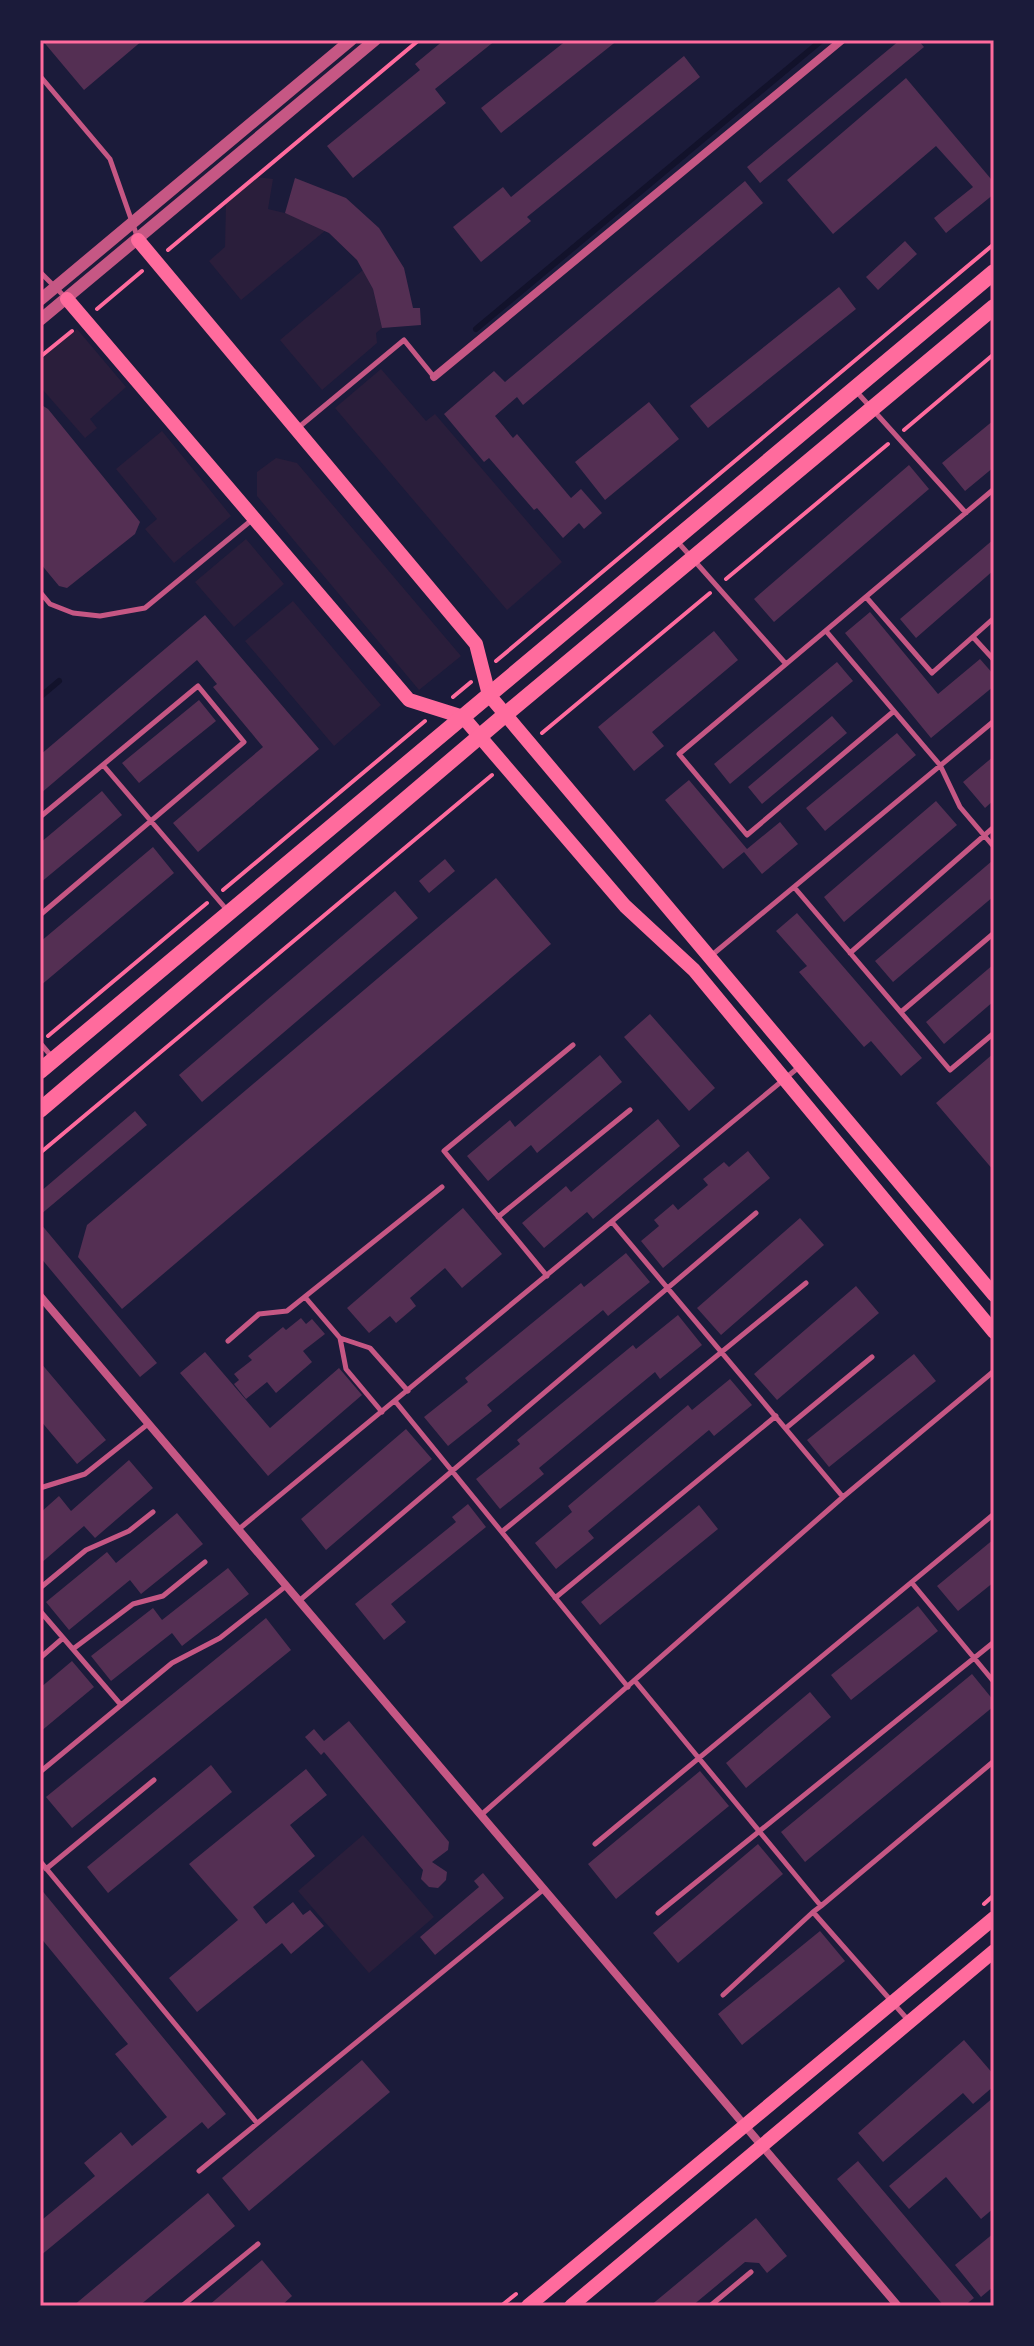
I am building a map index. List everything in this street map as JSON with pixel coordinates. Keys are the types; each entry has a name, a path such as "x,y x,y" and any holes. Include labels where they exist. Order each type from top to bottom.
{"main road":[{"path":"136,233 155,261 476,644 489,695 994,1295"},
{"path":"40,1071 994,272"},
{"path":"67,299 409,700 463,717 625,906 694,970 994,1332"},
{"path":"40,1110 506,714 994,307"},
{"path":"528,2306 994,1918"},
{"path":"571,2306 994,1951"}],"street":[{"path":"40,320 67,299 351,40"},
{"path":"40,300 136,233 375,40"},
{"path":"434,377 842,40"},
{"path":"40,1296 898,2306"}],"lane":[{"path":"40,76 110,159 136,233"},
{"path":"40,272 67,299"},
{"path":"295,430 404,340 434,377"},
{"path":"855,389 966,513"},
{"path":"894,711 747,835 679,754 994,489"},
{"path":"40,592 50,604 73,613 100,616 145,608 254,519"},
{"path":"676,539 786,664"},
{"path":"866,597 932,673 994,618"},
{"path":"826,631 940,765 960,807 994,847"},
{"path":"973,637 994,660"},
{"path":"40,817 198,686 244,742 40,915"},
{"path":"710,957 994,721"},
{"path":"103,765 228,913"},
{"path":"850,953 994,827"},
{"path":"794,887 950,1070 994,1033"},
{"path":"901,1012 994,933"},
{"path":"40,1043 54,1059"},
{"path":"547,1276 444,1151 573,1045"},
{"path":"238,1530 801,1065"},
{"path":"498,1217 630,1110"},
{"path":"228,1341 259,1314 287,1311 442,1187"},
{"path":"299,1601 756,1213"},
{"path":"612,1222 843,1497"},
{"path":"504,1530 806,1283"},
{"path":"305,1297 340,1338 346,1369 382,1412"},
{"path":"340,1338 370,1348 408,1391"},
{"path":"786,1428 872,1357"},
{"path":"480,1816 843,1497 994,1371"},
{"path":"395,1401 504,1530 628,1687"},
{"path":"555,1598 776,1416"},
{"path":"40,1488 85,1474 148,1424"},
{"path":"40,1588 86,1550 129,1531 153,1512"},
{"path":"595,1844 994,1514"},
{"path":"73,1649 133,1604 163,1596 205,1562"},
{"path":"912,1583 994,1682"},
{"path":"40,1772 172,1663 220,1638 286,1586"},
{"path":"40,1611 121,1705"},
{"path":"40,1658 63,1638"},
{"path":"658,1913 994,1642"},
{"path":"635,1681 821,1906"},
{"path":"723,1995 813,1912 994,1761"},
{"path":"46,1869 154,1780"},
{"path":"40,1861 257,2123"},
{"path":"199,2171 544,1889"},
{"path":"813,1912 908,2021"},
{"path":"182,2306 258,2244"},
{"path":"710,2306 751,2272"}],"path":[{"path":"40,357 419,40"},
{"path":"40,1043 994,244"}],"shaded area":[{"path":"256,177 273,179 268,209 297,216 326,230 241,300 209,261 225,247 226,203"},
{"path":"363,270 373,289 382,328 376,333 377,343 322,390 280,340"},
{"path":"77,329 126,387 90,419 97,428 85,438 43,390 40,391 40,360"},
{"path":"381,369 426,421 435,414 562,562 507,610 335,408"},
{"path":"162,431 231,516 174,563 145,529 157,519 116,469"},
{"path":"276,458 297,463 461,656 419,690 257,496 257,472"},
{"path":"246,539 284,584 234,627 195,582"},
{"path":"293,601 381,705 334,746 245,641"},
{"path":"363,1835 434,1917 369,1973 298,1891"}],"building":[{"path":"42,40 143,40 84,90"},
{"path":"444,40 496,40 435,89 446,103 353,178 327,146 420,70 415,64"},
{"path":"567,40 618,40 501,133 481,108"},
{"path":"900,40 918,40 924,47 760,183 747,167"},
{"path":"684,56 700,77 527,217 531,221 481,262 453,227 503,187 511,197"},
{"path":"906,78 991,179 994,176 994,194 946,233 934,218 973,187 936,146 833,234 787,180"},
{"path":"295,178 346,198 379,228 404,268 413,308 420,308 421,325 382,328 373,289 357,260 329,233 285,213"},
{"path":"745,181 763,203 523,405 517,397 495,416 513,438 517,434 571,498 581,489 602,513 584,529 579,523 563,538 489,458 484,462 444,414 494,371 505,382"},
{"path":"905,241 917,254 878,290 866,277"},
{"path":"839,287 856,309 708,428 690,406"},
{"path":"649,402 679,439 605,500 575,462"},
{"path":"40,404 48,409 140,522 135,534 67,588 59,586 40,563"},
{"path":"994,420 994,467 965,491 942,463"},
{"path":"909,465 929,489 774,622 754,599"},
{"path":"994,539 994,570 916,638 900,619"},
{"path":"870,612 938,694 980,659 994,675 994,686 931,738 845,633"},
{"path":"205,615 319,749 198,852 173,823 263,747 213,687 217,684 197,660 40,794 40,755"},
{"path":"714,631 738,660 652,732 664,746 634,771 598,727"},
{"path":"837,662 853,681 730,784 714,764"},
{"path":"199,700 216,721 139,783 122,763"},
{"path":"832,716 847,733 762,804 748,787"},
{"path":"897,733 916,755 825,831 806,808"},
{"path":"994,756 994,800 985,808 963,782"},
{"path":"689,780 747,849 780,822 798,844 762,874 744,852 723,869 665,800"},
{"path":"102,791 122,815 40,883 40,843"},
{"path":"936,801 957,825 844,922 824,897"},
{"path":"153,847 174,873 40,986 40,942"},
{"path":"445,859 455,871 429,893 419,881"},
{"path":"992,861 994,896 893,982 875,961"},
{"path":"496,878 551,944 122,1309 78,1257 87,1225"},
{"path":"395,891 418,918 202,1102 179,1075"},
{"path":"797,913 922,1058 901,1076 871,1041 864,1047 799,972 807,966 776,931"},
{"path":"994,964 994,1001 944,1044 926,1022"},
{"path":"650,1014 715,1088 689,1111 624,1037"},
{"path":"994,1053 994,1171 936,1103"},
{"path":"600,1055 622,1082 537,1153 531,1145 488,1181 467,1156 510,1120 515,1127"},
{"path":"135,1111 147,1125 40,1215 40,1192"},
{"path":"658,1119 680,1146 593,1219 587,1212 544,1248 522,1223 566,1186 571,1192"},
{"path":"748,1151 770,1178 663,1268 641,1241 659,1226 654,1220 673,1204 678,1210 708,1185 703,1179 724,1162 729,1167"},
{"path":"463,1208 502,1254 462,1288 445,1268 410,1298 416,1306 396,1323 390,1316 369,1333 347,1308"},
{"path":"800,1218 824,1245 721,1335 697,1308"},
{"path":"40,1223 157,1363 140,1377 40,1257"},
{"path":"626,1253 650,1282 608,1316 603,1310 487,1405 492,1411 448,1446 424,1417 468,1382 465,1378 581,1283 584,1287"},
{"path":"856,1286 879,1313 777,1400 754,1374"},
{"path":"678,1315 702,1345 660,1379 655,1372 539,1468 544,1474 500,1509 476,1479 520,1444 517,1440 633,1345 636,1349"},
{"path":"301,1318 306,1324 312,1319 325,1334 303,1351 312,1362 276,1393 267,1382 246,1399 234,1384 239,1380 234,1374 252,1360 248,1356 283,1327 286,1330"},
{"path":"205,1352 270,1428 339,1368 362,1395 268,1476 180,1373"},
{"path":"914,1354 936,1381 829,1467 807,1440"},
{"path":"40,1362 106,1440 77,1464 40,1420"},
{"path":"730,1379 752,1405 714,1436 709,1430 588,1531 594,1538 556,1569 535,1543 572,1512 568,1506 688,1405 692,1410"},
{"path":"406,1429 432,1459 326,1550 301,1519"},
{"path":"129,1460 153,1488 95,1538 84,1526 40,1564 40,1513 59,1496 71,1511"},
{"path":"468,1504 486,1527 391,1604 406,1622 384,1640 355,1604 456,1522 452,1517"},
{"path":"699,1505 718,1529 600,1625 581,1602"},
{"path":"177,1513 203,1544 141,1594 130,1580 69,1630 46,1602 107,1552 116,1563"},
{"path":"994,1539 994,1582 958,1611 937,1586"},
{"path":"228,1568 249,1594 182,1646 172,1633 111,1681 91,1656 153,1608 162,1620"},
{"path":"918,1606 938,1631 851,1700 831,1675"},
{"path":"266,1618 291,1650 72,1828 46,1797"},
{"path":"72,1661 94,1687 40,1732 40,1688"},
{"path":"972,1674 994,1701 994,1706 805,1862 781,1832"},
{"path":"810,1692 831,1717 746,1788 726,1763"},
{"path":"349,1721 449,1842 448,1850 432,1862 447,1872 446,1880 438,1888 429,1887 421,1879 423,1870 324,1752 321,1755 305,1737 314,1729 324,1741"},
{"path":"211,1765 232,1792 108,1893 87,1867"},
{"path":"306,1769 327,1795 290,1825 315,1856 253,1907 266,1924 293,1902 303,1915 310,1910 324,1926 291,1954 282,1943 197,2012 169,1978 238,1920 189,1864"},
{"path":"700,1771 729,1806 616,1899 588,1864"},
{"path":"758,1844 783,1874 678,1963 653,1933"},
{"path":"483,1873 504,1898 435,1955 420,1937 479,1887 474,1881"},
{"path":"40,1888 226,2114 208,2129 202,2122 40,2256 40,2215 43,2219 95,2176 84,2163 121,2132 132,2146 167,2117 115,2054 128,2044 40,1937"},
{"path":"820,1931 845,1961 742,2045 718,2014"},
{"path":"964,2040 994,2075 994,2086 973,2104 963,2093 883,2162 858,2133"},
{"path":"362,2060 390,2092 249,2211 222,2178"},
{"path":"994,2097 994,2208 981,2219 946,2177 909,2209 889,2186"},
{"path":"858,2161 974,2298 964,2306 944,2306 837,2179"},
{"path":"208,2193 235,2226 139,2306 73,2306"},
{"path":"756,2218 787,2256 767,2273 759,2263 745,2262 692,2306 650,2306"},
{"path":"994,2233 994,2286 981,2297 955,2265"},
{"path":"262,2260 292,2296 281,2306 208,2306"}],"waterway":[{"path":"476,329 822,40"},
{"path":"40,697 59,681"}]}
